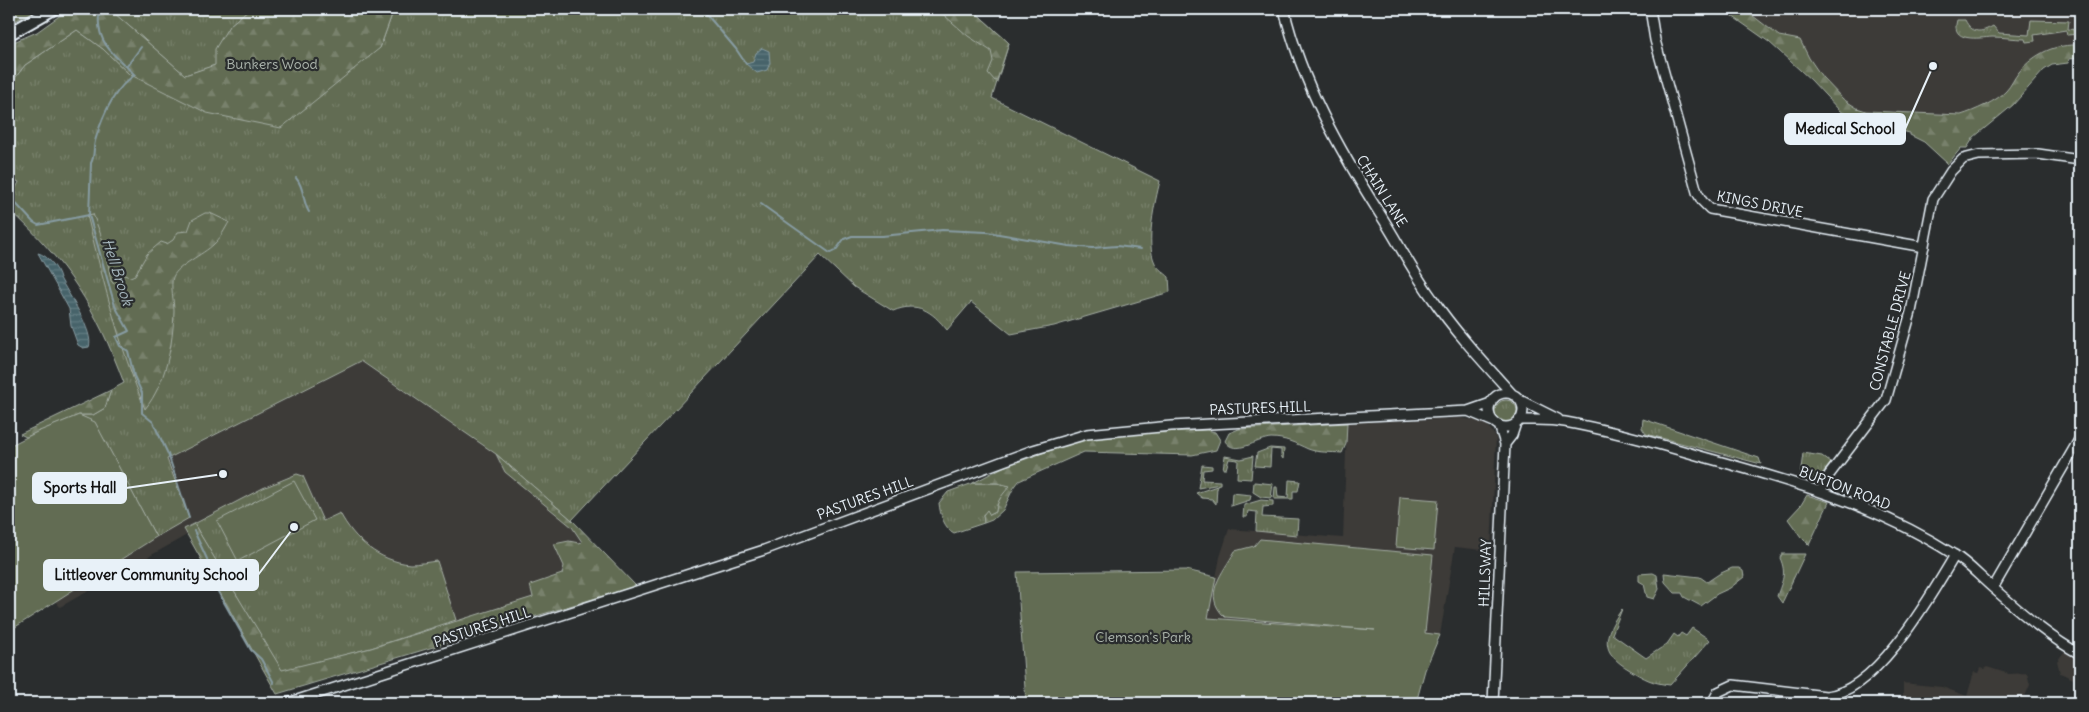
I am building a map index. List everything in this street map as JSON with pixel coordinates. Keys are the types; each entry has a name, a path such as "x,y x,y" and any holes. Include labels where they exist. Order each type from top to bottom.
{"highway":[{"path":"9,34 53,9"}],"street":[{"name":"CHAIN LANE","path":"1284,9 1308,84 1322,116 1340,149 1431,297 1459,334 1516,397"},
{"name":"KINGS DRIVE","path":"1650,9 1655,40 1697,192 1702,202 1710,209 1924,247"},
{"name":"CONSTABLE DRIVE","path":"1821,490 1829,475 1886,400 1911,312 1933,199 1938,189 1958,163 1975,156 2038,154 2080,160"},
{"path":"1490,370 1495,383 1491,416 1497,424 1506,427 1518,422 1523,412 1516,397 1503,394 1493,401"},
{"name":"BURTON ROAD","path":"1516,397 1563,422"},
{"name":"PASTURES HILL","path":"288,703 764,550 1025,453 1087,434 1170,426 1468,411 1493,401"},
{"name":"PASTURES HILL","path":"1468,411 1497,424"},
{"name":"BURTON ROAD","path":"1518,422 1563,422 1675,448 1821,490 1887,519 1955,555 2046,632 2080,654"},
{"name":"HILLSWAY","path":"1504,444 1512,435 1518,422"},
{"name":"HILLSWAY","path":"1493,703 1504,444 1497,424"},
{"path":"1993,588 2080,438"},
{"path":"1712,703 1718,692 1733,685 1826,696 1846,690 1868,673 1921,613 1955,555"}],"shaded area":[{"path":"1722,9 2080,9 2080,58 2050,62 1969,135 1948,164 1924,142 1910,135 1910,133 1865,123 1840,111 1811,80 1769,42"},
{"path":"361,361 496,454 572,520 636,586 277,694 187,535 60,607 55,601 9,631 9,446 33,433 105,408 111,390 167,459"},
{"path":"1460,418 1474,420 1488,426 1496,437 1491,551 1455,547 1440,635 1208,618 1220,557 1229,529 1343,538 1347,423"},
{"path":"2064,652 2080,658 2080,682 2060,673 2057,661"},
{"path":"1987,667 2009,674 2027,673 2030,685 2022,703 1903,703 1903,683 1942,687 1967,696 1974,672 1978,673 1980,668 1984,669"}],"green space":[{"path":"9,9 39,9 9,24"},
{"name":"Bunkers Wood","path":"69,9 119,9 114,13 185,75 215,65 215,49 229,26 249,9 357,9 360,12 363,9 394,9 380,48 281,128 207,113 129,74 103,49 77,30 25,65 9,86 9,44 37,32"},
{"path":"119,9 249,9 229,26 216,65 185,75 114,13"},
{"path":"394,9 972,9 1009,43 992,98 1160,181 1152,222 1151,245 1156,265 1169,277 1170,292 1054,326 1011,334 971,302 947,330 936,318 924,310 910,307 893,311 854,287 820,255 572,520 496,454 361,361 167,459 189,518 156,537 95,423 79,415 93,415 105,408 111,390 124,383 103,332 91,309 64,268 48,248 9,209 9,188 16,188 19,182 11,178 14,166 9,169 9,86 25,65 77,30 103,49 129,74 166,91 380,48"},
{"path":"937,9 972,9 1009,43 997,80 995,81 988,73 993,61 991,51 968,36"},
{"path":"1722,9 1744,9 1779,36 1800,40 1822,77 1843,99 1857,108 1866,111 1961,115 1985,105 2002,95 2025,65 2046,51 2062,46 2080,45 2080,58 2069,59 2068,63 2052,65 2044,70 2013,105 1974,137 1967,148 1961,148 1948,164 1924,142 1910,135 1910,133 1865,123 1840,111 1811,80 1769,42"},
{"path":"1957,20 1965,20 1971,28 1977,31 1993,26 1999,33 2029,35 2031,20 2069,21 2068,29 2080,30 2080,34 2067,35 2066,30 2034,35 2035,41 2026,42 2025,39 1973,38 1962,36 1958,32 1956,27"},
{"path":"205,213 210,213 229,222 216,242 180,268 173,277 174,311 170,350 158,387 145,409 119,337 87,215 93,214 105,246 111,281 114,284 124,275 130,277 135,275 147,254 161,242 167,244 173,240 178,232 188,231 192,220"},
{"path":"111,390 105,408 93,415 79,415 26,437 20,434"},
{"path":"1506,400 1514,403 1517,411 1514,419 1506,422 1498,419 1495,411 1498,403"},
{"path":"79,415 95,422 156,537 9,631 9,446"},
{"path":"1643,419 1759,458 1761,464 1646,434 1642,428"},
{"path":"1347,423 1346,444 1342,453 1320,452 1276,438 1265,439 1240,447 1229,446 1225,441 1229,433 1239,429"},
{"path":"1207,430 1215,432 1220,440 1216,450 1192,455 1084,452 1019,481 1003,510 992,520 984,523 983,515 987,510 990,515 996,512 999,501 1010,486 997,483 973,483 1003,467 1074,442 1094,437"},
{"path":"1270,448 1284,449 1283,459 1281,450 1271,449 1270,467 1255,466 1257,453"},
{"path":"1803,453 1822,456 1831,463 1816,481 1800,477"},
{"path":"496,454 572,520 636,586 277,694 184,529 194,524 282,670 371,648 533,597 530,585 562,574 564,566 554,544 569,541 582,542 572,527 505,472"},
{"path":"1225,456 1241,459 1253,456 1251,479 1237,478 1238,460 1229,459 1226,469 1223,469"},
{"path":"1202,465 1212,466 1212,469 1203,470 1202,480 1220,481 1220,484 1198,488"},
{"path":"297,474 303,476 323,521 340,513 352,532 360,540 369,548 388,559 410,564 437,561 456,620 371,648 282,671 194,524 263,488"},
{"path":"1289,480 1300,481 1298,491 1293,491 1293,499 1274,499 1275,487 1277,487 1278,497 1288,498"},
{"path":"294,481 315,520 238,561 217,521"},
{"path":"1254,482 1273,484 1271,498 1261,497 1253,492"},
{"path":"973,483 997,483 1011,486 999,501 996,512 990,515 983,514 984,523 954,533 943,520 939,503 948,492"},
{"path":"1217,486 1216,504 1212,499 1202,498 1196,493"},
{"path":"1232,493 1251,495 1250,500 1231,506"},
{"path":"1807,495 1829,502 1809,545 1788,519 1801,505"},
{"path":"1400,497 1438,500 1434,550 1396,547"},
{"path":"1261,500 1273,501 1273,506 1263,507 1262,517 1298,519 1297,535 1256,531 1257,512 1248,511 1247,517 1243,517 1244,505"},
{"name":"Clemson's Park","path":"1260,539 1433,555 1425,633 1440,635 1425,670 1416,703 1026,703 1017,572 1186,570 1216,577 1208,618 1375,630 1225,617 1218,609 1215,600 1216,584 1235,551 1254,546"},
{"path":"1782,554 1805,554 1782,603 1777,596 1783,577 1780,558"},
{"path":"1732,568 1739,568 1743,571 1744,577 1701,606 1684,597 1682,593 1675,593 1665,582 1664,573 1700,577 1707,582"},
{"path":"1653,573 1657,575 1659,589 1654,599 1647,597 1644,584 1639,581 1639,574"},
{"path":"1622,609 1612,634 1646,658 1667,644 1674,634 1678,637 1681,633 1686,636 1692,628 1710,640 1670,685 1653,682 1620,663 1609,650 1607,643 1608,635"}],"water":[{"path":"762,48 769,51 770,63 767,70 757,73 746,64 753,62 756,53"},
{"path":"38,253 55,266 88,332 89,347 83,348 78,345 71,326 69,309"}],"waterway":[{"name":"Hell Brook","path":"9,196 38,225 89,215 91,163 94,144 105,113 115,95 135,75 115,56 101,35 99,16 109,9"},
{"path":"702,9 736,49 746,64"},
{"path":"127,66 141,47"},
{"path":"296,178 301,186 309,212"},
{"path":"761,204 830,253 836,250 844,239 852,236 882,236 942,230 987,232 1069,246 1092,248 1117,246 1141,249"},
{"name":"Hell Brook","path":"89,215 115,306 129,331 116,337 120,346 128,351 134,376 142,393 142,413 153,422 168,454 189,518"},
{"name":"Hell Brook","path":"194,531 207,559 212,581 251,650 261,659 274,683"}],"place":[{"name":"Medical School","path":"1933,66"},
{"name":"Sports Hall","path":"223,474"},
{"name":"Littleover Community School","path":"294,527"}]}
